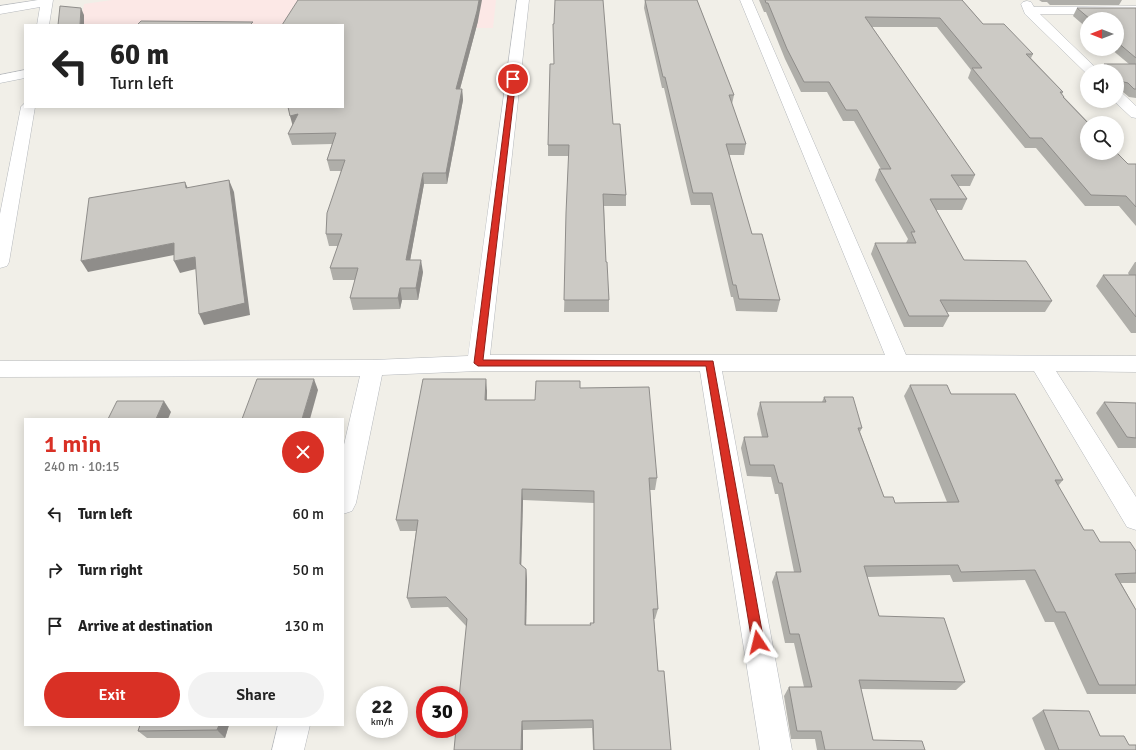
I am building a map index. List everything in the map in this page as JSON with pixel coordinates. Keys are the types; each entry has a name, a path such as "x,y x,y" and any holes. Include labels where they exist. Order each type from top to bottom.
{"street":[{"path":"478,363 523,0"},
{"path":"746,0 899,363"},
{"path":"1022,0 1027,4 1030,11 1085,64"},
{"path":"0,10 47,1 43,24"},
{"path":"1030,11 1136,10"},
{"path":"0,79 24,74"},
{"path":"1124,103 1136,114"},
{"path":"0,262 28,108"},
{"path":"0,369 373,368 478,363 1136,364"},
{"path":"710,363 776,750"},
{"path":"1040,363 1136,519"},
{"path":"344,498 373,368"},
{"path":"288,750 294,726"}],"shaded area":[{"path":"112,0 496,0 493,28 344,28 344,24 80,24 84,4"}],"building":[{"path":"298,0 479,0 456,89 462,89 446,173 423,173 406,260 421,260 416,288 400,288 398,298 350,298 358,268 330,268 342,234 326,234 327,213 345,160 327,160 336,133 288,134 298,114 290,116 288,108 344,108 344,24 283,24"},
{"path":"555,0 603,0 613,124 620,124 626,195 603,194 609,300 564,300 569,145 548,145 550,64 554,64 553,24"},
{"path":"645,0 697,0 734,95 729,95 746,144 726,144 752,234 762,234 780,300 739,299 736,285 733,285 712,193 693,193"},
{"path":"765,0 962,0 983,24 1004,24 1033,54 1026,54 1063,92 1060,92 1063,97 1081,116 1080,116 1080,160 1124,160 1128,164 1136,164 1136,207 1126,196 1091,195 1042,138 1030,138 972,68 982,68 940,18 865,17 975,175 951,175 967,199 930,199 964,260 1026,261 1052,301 940,300 949,316 909,316 875,243 916,243 911,232 915,232 879,169 891,169 857,110 846,110 829,82 804,82 787,49 768,3 766,3"},
{"path":"60,6 81,8 80,24 58,24"},
{"path":"1077,8 1136,8 1136,58 1124,48 1124,12 1082,12"},
{"path":"141,21 253,22 251,24 138,24"},
{"path":"1124,64 1136,64 1136,89 1124,82"},
{"path":"229,180 245,303 199,314 195,257 174,261 174,243 81,261 89,198 185,182 186,188"},
{"path":"1103,275 1136,275 1136,317"},
{"path":"257,379 314,379 302,418 242,418"},
{"path":"423,379 486,379 485,400 535,400 536,381 580,381 580,388 649,387 657,478 649,478 658,609 653,609 658,671 664,671 671,750 594,750 593,720 522,721 521,750 454,750 455,738 468,738 468,686 460,686 467,619 446,597 407,598 418,520 396,520","holes":["522,489 594,491 594,623 590,623 591,625 525,625 526,569 520,564"]},
{"path":"910,385 947,385 951,394 1015,394 1063,480 1055,480 1084,530 1093,530 1100,542 1130,542 1136,551 1136,573 1115,574 1136,610 1136,685 1099,685 1065,612 1056,612 1035,570 961,572 958,565 864,566 879,616 944,618 965,682 859,680 873,740 922,741 925,750 825,750 821,731 797,731 789,687 812,687 799,634 790,634 776,572 801,572 782,483 779,483 774,465 750,465 744,437 768,437 760,402 826,402 824,397 853,397 862,428 858,428 884,497 893,497 895,503 959,502"},
{"path":"117,401 164,401 156,418 108,418"},
{"path":"1104,402 1136,403 1136,438 1127,437"},
{"path":"1043,710 1089,711 1100,736 1124,736 1129,745 1136,745 1136,750 1059,750"},
{"path":"140,726 219,726 217,730 138,731"}],"route":[{"path":"513,79 478,363 710,363 758,642"}]}
